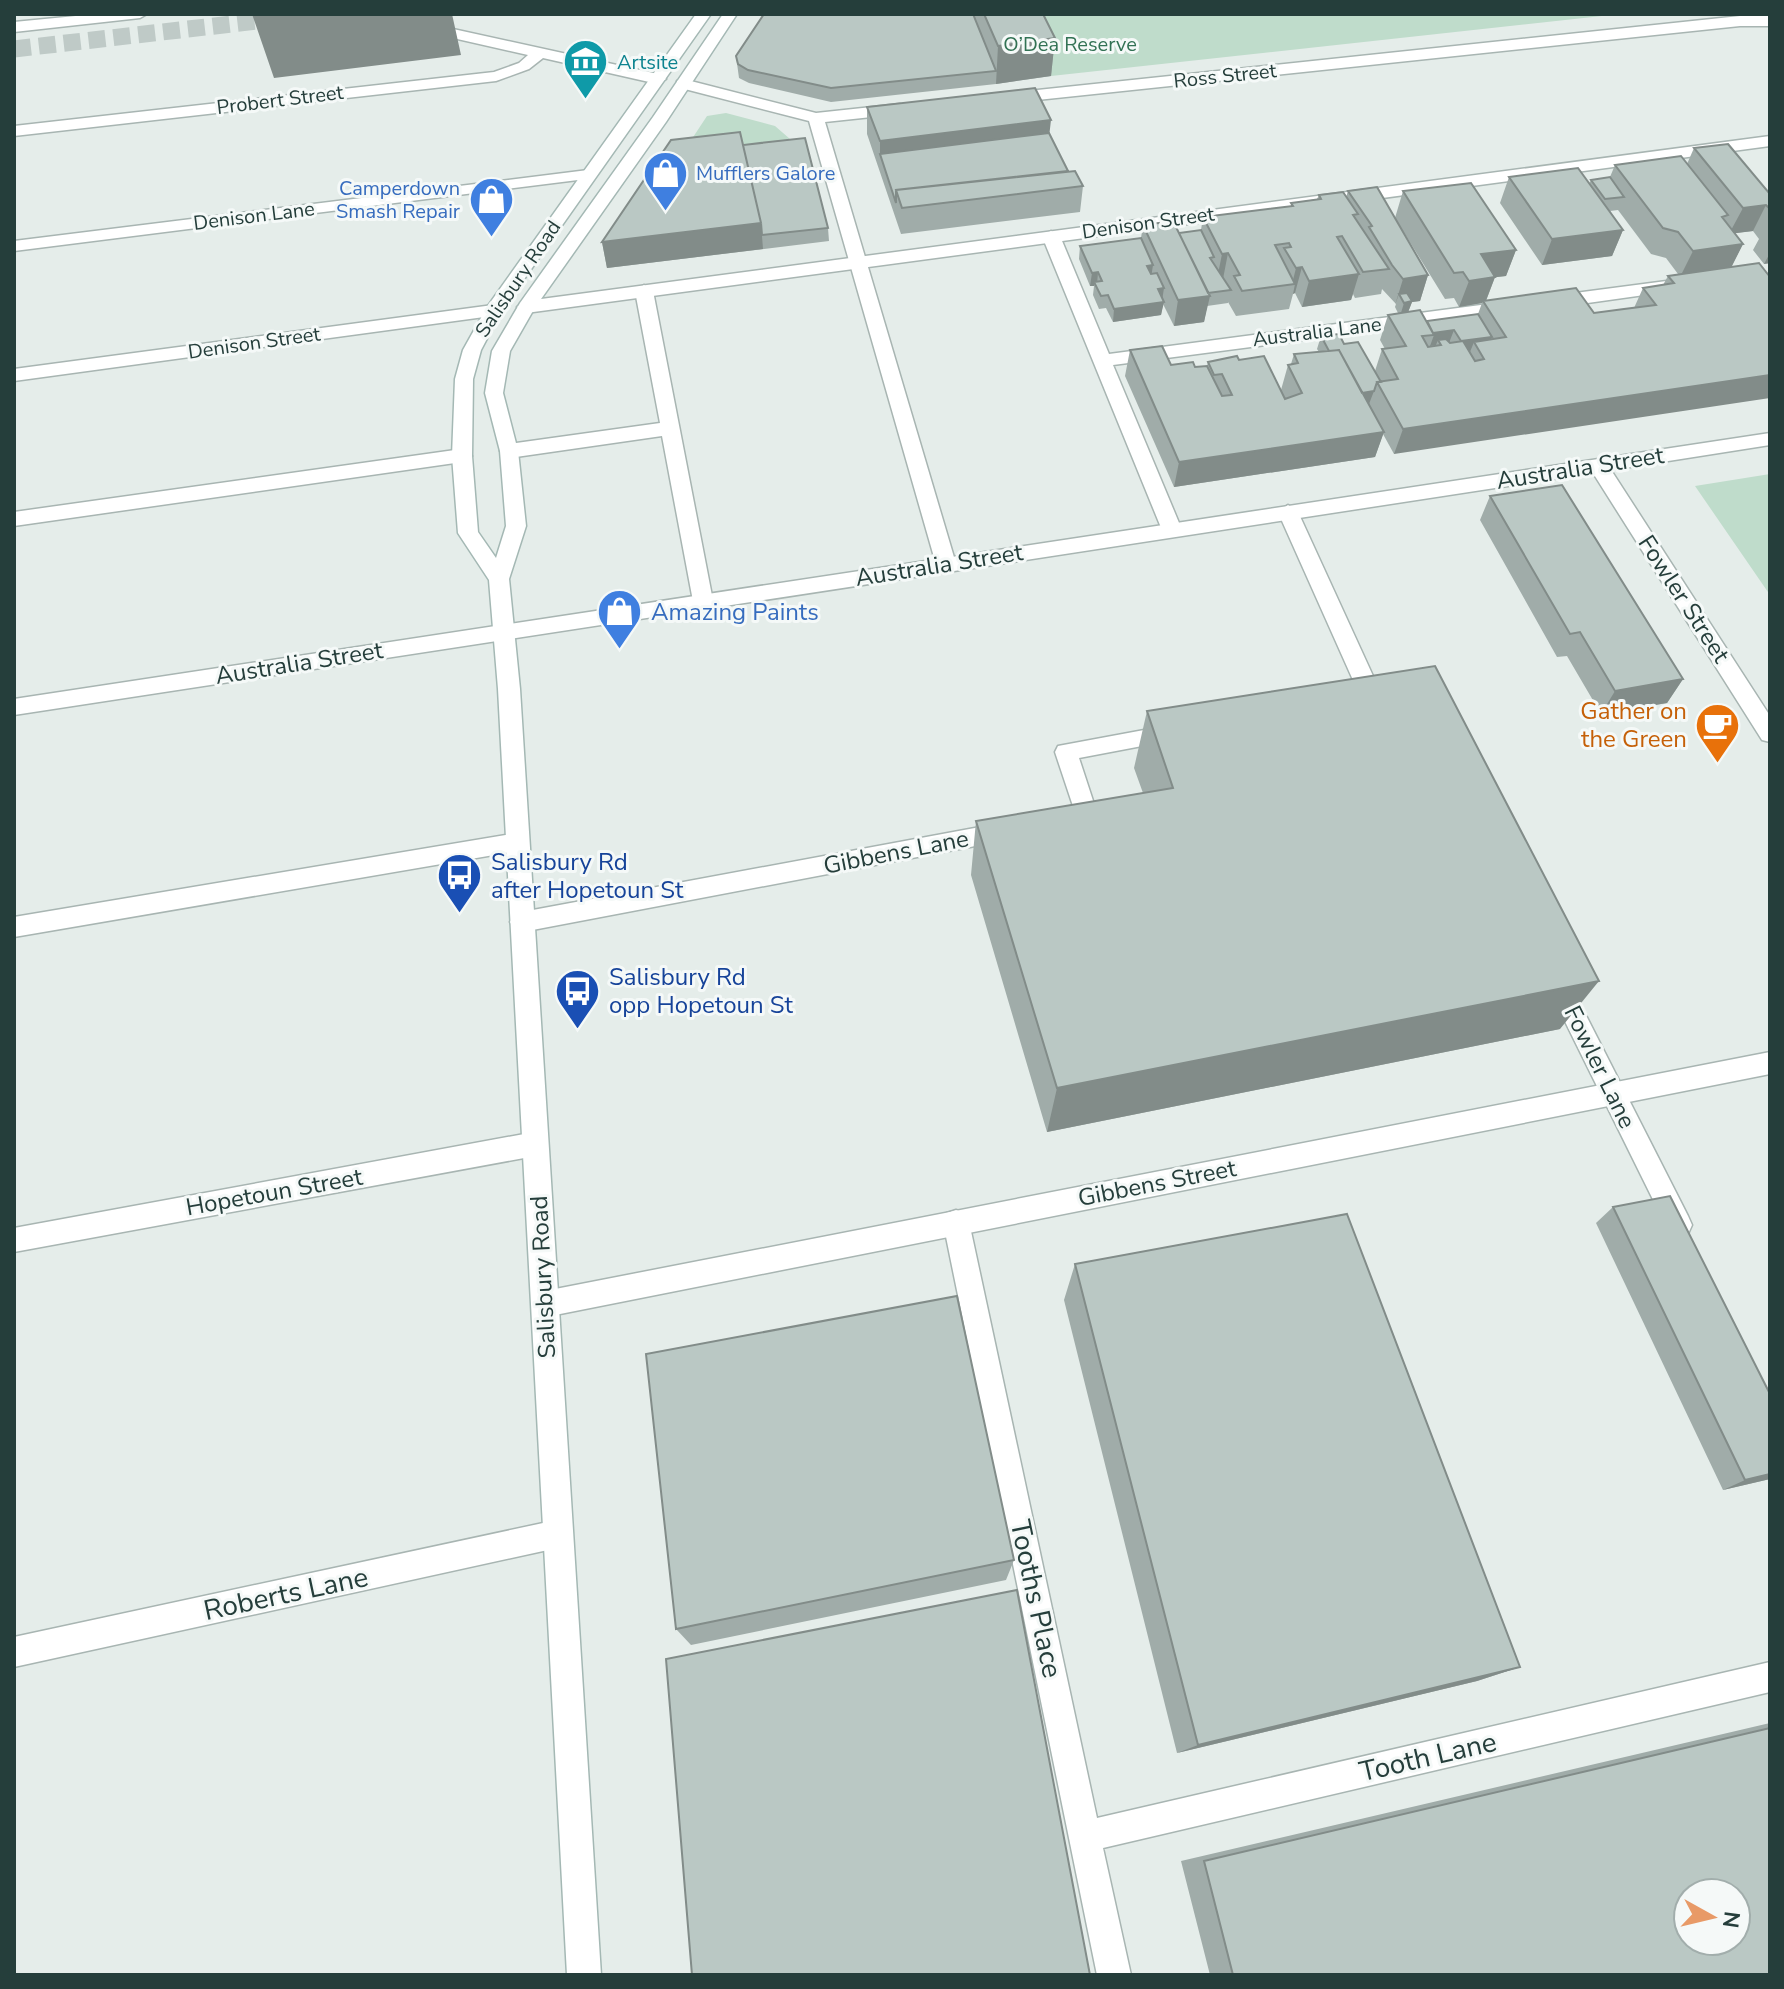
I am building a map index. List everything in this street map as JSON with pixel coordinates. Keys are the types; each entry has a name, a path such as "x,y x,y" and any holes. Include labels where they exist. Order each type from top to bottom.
{"street":[{"path":"14,27 140,14"},
{"path":"365,14 658,79"},
{"name":"Salisbury Road","path":"499,579 468,533 462,456 464,379 472,350 493,311 704,14"},
{"name":"Salisbury Road","path":"584,1975 499,579 516,526 509,451 494,393 501,351 526,307 730,14"},
{"name":"Ross Street","path":"985,101 1725,23 1770,21"},
{"name":"Probert Street","path":"14,131 496,76 524,66 540,53"},
{"path":"683,84 816,118 924,107"},
{"path":"816,118 946,564"},
{"name":"Denison Street","path":"526,307 1770,141"},
{"path":"1704,149 1723,171"},
{"name":"Denison Lane","path":"14,246 588,175"},
{"path":"1051,236 1172,530"},
{"name":"Australia Lane","path":"1101,361 1692,283"},
{"path":"644,291 703,601"},
{"name":"Denison Street","path":"14,375 493,311"},
{"path":"509,451 671,428"},
{"name":"Australia Street","path":"14,707 1770,439"},
{"path":"14,519 462,456"},
{"name":"Fowler Street","path":"1598,465 1770,734"},
{"path":"1288,512 1364,700 1401,695"},
{"name":"Gibbens Lane","path":"522,922 1087,816 1066,752 1188,730"},
{"path":"14,927 517,842"},
{"name":"Fowler Lane","path":"1548,962 1694,1254"},
{"name":"Gibbens Street","path":"545,1304 1770,1063"},
{"name":"Hopetoun Street","path":"14,1240 535,1144"},
{"name":"Tooths Place","path":"956,1222 1114,1975"},
{"name":"Roberts Lane","path":"14,1652 557,1534"},
{"name":"Tooth Lane","path":"1086,1836 1770,1677"}],"green space":[{"name":"O’Dea Reserve","path":"1022,14 1620,14 1051,76"},
{"path":"726,113 775,126 805,152 674,166 707,116"},
{"path":"1770,474 1770,595 1695,486"}],"building":[{"path":"764,14 973,14 996,71 831,88 748,70 738,64 736,56"},
{"path":"984,14 1043,14 1055,38 998,46"},
{"path":"1035,88 1051,120 880,141 867,107"},
{"path":"740,132 761,223 602,242 671,140"},
{"path":"1049,133 1068,171 896,190 896,203 880,154"},
{"path":"805,138 828,228 762,235 743,145"},
{"path":"1728,144 1770,194 1770,209 1766,205 1743,208 1694,148"},
{"path":"1681,156 1728,215 1722,217 1743,244 1693,251 1678,232 1663,228 1615,165"},
{"path":"1578,168 1623,230 1552,239 1509,177"},
{"path":"1075,171 1083,186 902,208 896,190"},
{"path":"1610,177 1624,197 1605,199 1591,180"},
{"path":"1471,183 1516,250 1481,254 1495,277 1469,281 1463,272 1454,273 1403,191"},
{"path":"1377,187 1428,275 1403,279 1348,191"},
{"path":"1343,192 1358,214 1353,215 1389,269 1363,272 1342,236 1337,237 1359,274 1309,281 1302,267 1296,268 1284,248 1291,247 1289,243 1275,245 1295,284 1242,291 1234,276 1240,275 1228,253 1222,254 1203,217 1293,206 1291,203"},
{"path":"1173,221 1210,296 1178,300 1143,225"},
{"path":"1201,230 1214,257 1210,258 1231,290 1208,293 1179,233"},
{"path":"1141,238 1153,265 1147,266 1151,274 1157,273 1164,288 1158,289 1164,302 1114,309 1108,295 1101,296 1094,282 1102,281 1098,272 1092,273 1080,246"},
{"path":"1759,263 1770,277 1770,375 1403,429 1377,382 1398,379 1382,349 1406,346 1388,315 1420,310 1434,335 1422,336 1428,347 1441,345 1438,340 1446,339 1450,343 1463,341 1475,361 1484,359 1474,342 1506,337 1483,301 1576,288 1594,313 1656,305 1643,288 1674,283 1668,276"},
{"path":"1407,293 1412,301 1404,303 1399,294"},
{"path":"1478,314 1492,337 1461,341 1454,330 1433,333 1427,321"},
{"path":"1339,334 1344,344 1358,342 1381,382 1377,382 1374,391 1362,393 1339,350 1329,351 1321,336"},
{"path":"1162,346 1171,365 1193,362 1195,367 1207,366 1222,396 1232,395 1222,374 1214,375 1208,362 1237,356 1239,360 1264,356 1285,399 1302,393 1288,365 1298,363 1294,354 1339,350 1384,432 1179,462 1130,350"},
{"path":"1562,485 1683,679 1615,691 1580,632 1570,634 1490,496"},
{"path":"1435,666 1599,981 1057,1088 976,821 1173,788 1147,711"},
{"path":"1670,1196 1770,1394 1770,1474 1745,1480 1613,1207"},
{"path":"1347,1214 1520,1667 1198,1745 1075,1264"},
{"path":"957,1296 1014,1560 676,1629 646,1354"},
{"path":"1017,1590 1090,1975 692,1975 666,1659"},
{"path":"1770,1728 1770,1975 1233,1975 1204,1861"}],"tunnel":[{"path":"14,49 319,14"}],"place":[{"name":"Artsite","path":"586,101"},
{"name":"Mufflers Galore","path":"665,212"},
{"name":"Camperdown Smash Repair","path":"491,239"},
{"name":"Amazing Paints","path":"620,651"},
{"name":"Gather on the Green","path":"1718,764"},
{"name":"Salisbury Rd after Hopetoun St","path":"460,915"},
{"name":"Salisbury Rd opp Hopetoun St","path":"578,1030"}]}
